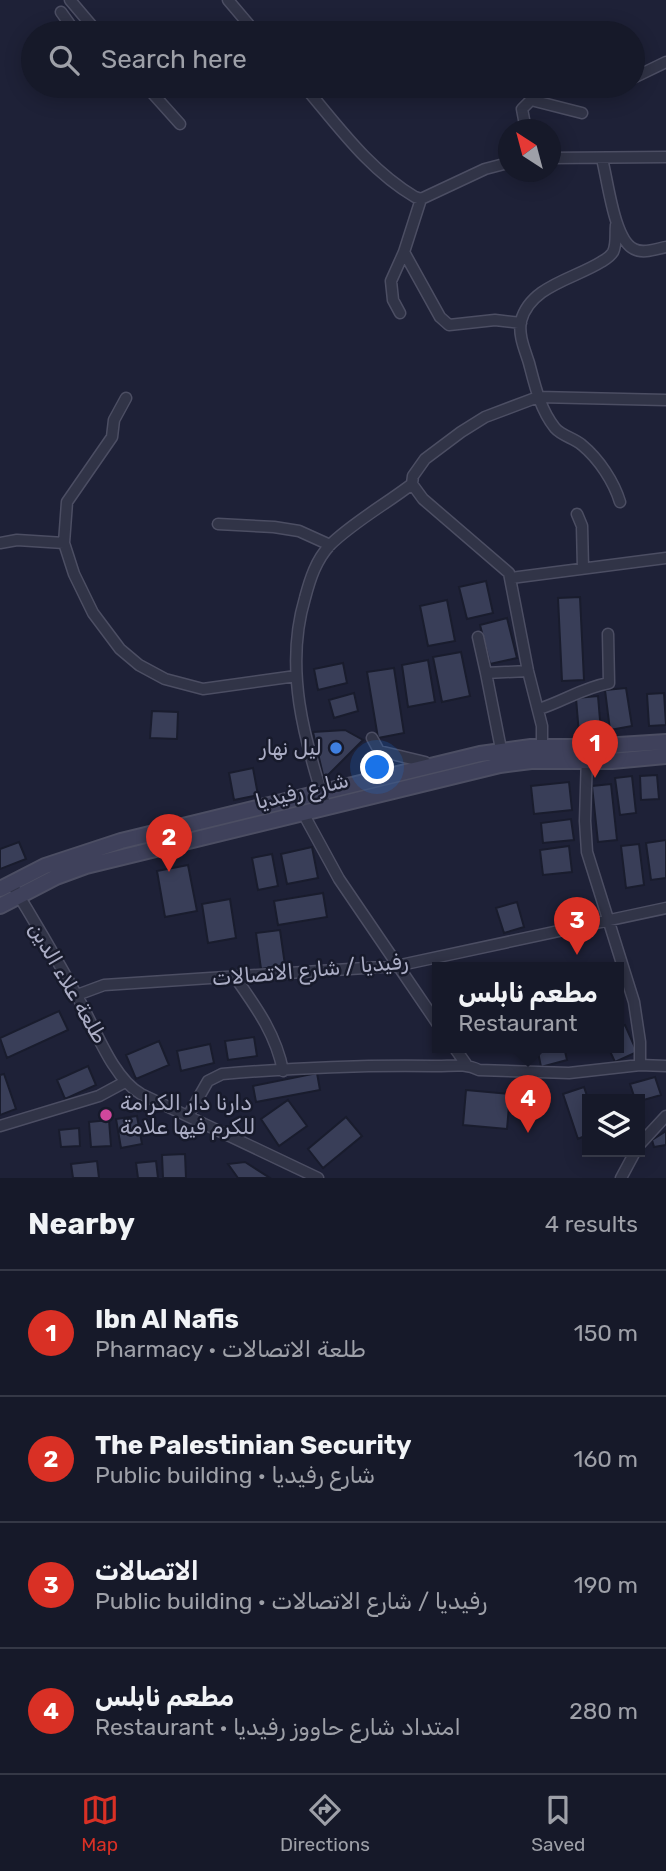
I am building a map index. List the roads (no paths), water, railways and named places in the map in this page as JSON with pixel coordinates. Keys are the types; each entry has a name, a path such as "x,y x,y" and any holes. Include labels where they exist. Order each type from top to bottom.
{"main road":[{"name":"شارع رفيديا","path":"587,754 666,742"},
{"name":"شارع رفيديا","path":"10,890 86,866 303,813 323,800 430,765 501,750 542,754 666,756"},
{"name":"شارع رفيديا","path":"0,906 10,890 45,866 90,850 542,754"}],"street":[{"path":"70,0 87,21"},
{"path":"228,0 246,21"},
{"path":"61,12 67,21"},
{"path":"645,72 666,62"},
{"path":"157,98 180,124"},
{"path":"314,98 367,160 387,179 421,199"},
{"path":"524,119 522,109 531,100 582,113"},
{"path":"561,158 666,157"},
{"path":"602,159 616,225 622,239 632,249 646,251 666,247"},
{"path":"400,313 393,300 391,281 404,252 421,199 485,169 498,166"},
{"path":"616,225 615,246 610,256 559,282 537,297 528,306 521,323 521,334 538,397 557,430 582,445 602,467 616,488 620,502"},
{"path":"404,252 440,317 449,325 495,320 521,323"},
{"path":"542,754 539,709 516,616 511,578 503,567 423,499 412,484 413,477 425,459 485,416 538,397 666,401"},
{"path":"126,398 114,420 112,438 67,502 64,543 74,575 93,613 120,649 139,665 165,679 203,689 296,676"},
{"path":"323,800 304,737 296,676 298,621 316,565 330,545 412,484"},
{"path":"577,514 582,526 583,568"},
{"path":"218,524 299,531 330,545"},
{"path":"0,543 17,540 64,543"},
{"path":"511,578 666,558"},
{"path":"539,709 562,702 576,692 609,683 608,634"},
{"path":"478,637 501,750"},
{"path":"486,673 528,670"},
{"path":"372,738 379,751 430,765"},
{"path":"587,754 587,852 621,962"},
{"path":"303,813 339,879 432,1016"},
{"name":"طلعة علاء الدين","path":"10,890 77,995 118,1074 125,1082 141,1094 318,1178"},
{"name":"رفيديا / شارع الاتصالات","path":"77,995 104,985 396,966 665,908"},
{"path":"624,970 634,1002 640,1042 640,1065"},
{"path":"235,977 263,1016 279,1050 283,1071"},
{"path":"458,1053 466,1064 478,1070 569,1073 640,1065 666,1066"},
{"path":"188,1116 203,1086 212,1077 233,1073 466,1064"},
{"path":"0,1126 99,1096 125,1082"},
{"path":"645,1139 666,1116"},
{"path":"621,1178 632,1157"}],"place":[{"name":"ليل نهار","path":"336,748"},
{"name":"Ibn Al Nafis","path":"595,778"},
{"name":"The Palestinian Security","path":"169,872"},
{"name":"الاتصالات","path":"577,955"},
{"name":"دارنا دار الكرامة للكرم فيها علامة","path":"106,1115"},
{"name":"مطعم نابلس","path":"528,1133"}]}
